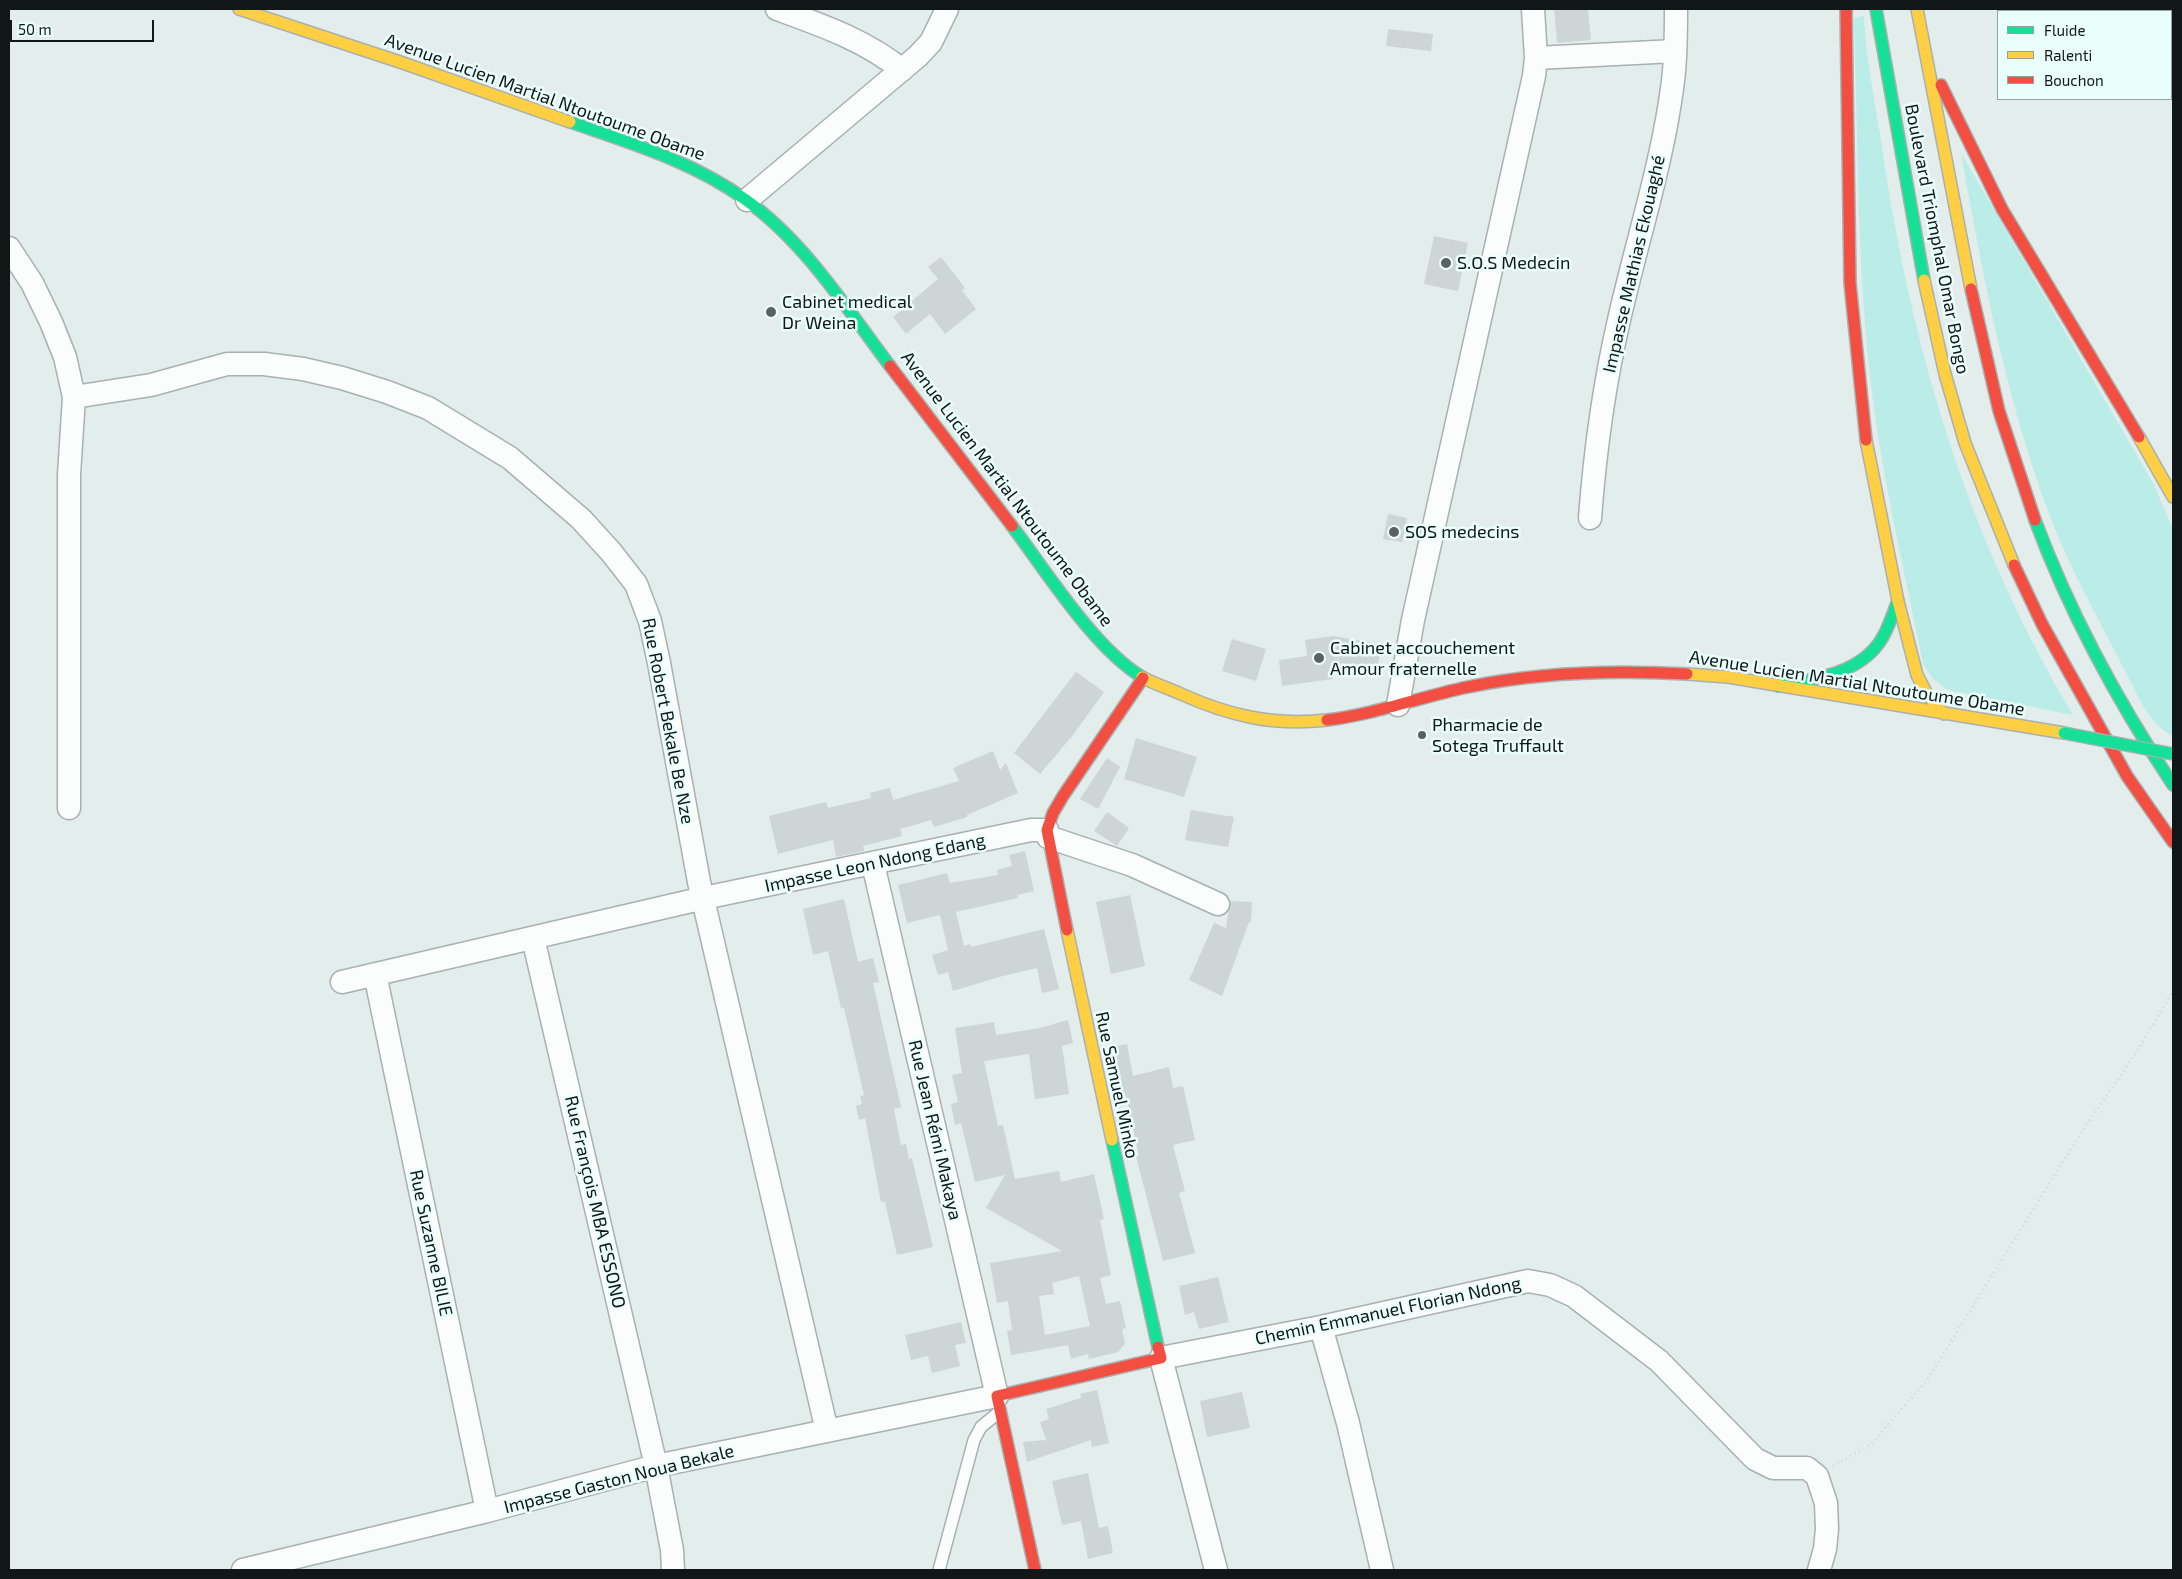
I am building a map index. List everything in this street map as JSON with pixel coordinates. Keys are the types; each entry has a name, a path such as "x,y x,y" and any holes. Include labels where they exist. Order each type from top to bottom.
{"main road":[{"name":"Avenue Lucien Martial Ntoutoume Obame","path":"239,9 422,69 652,152 701,172 747,200 791,241 819,272 1088,627 1143,678 1207,706 1230,714 1267,721 1303,721 1343,718 1398,706 1481,684 1523,678 1571,674 1688,673 1728,677 2064,733 2173,754"},
{"path":"1846,9 1848,212 1854,339 1864,428 1898,601 1917,675 1927,694 1944,714"},
{"name":"Boulevard Triomphal Omar Bongo","path":"1876,9 1922,269 1945,374 1965,443 2004,543 2042,624 2127,776 2173,842"},
{"name":"Boulevard Triomphal Omar Bongo","path":"1917,9 1978,328 2006,437 2047,554 2116,696 2173,785"},
{"path":"1925,52 1998,202 2125,410 2173,497"},
{"path":"1778,686 1844,670 1861,661 1878,644 1898,601"},
{"path":"1048,834 1053,813 1063,796 1143,678"},
{"name":"Rue Samuel Minko","path":"1048,834 1087,1027 1161,1358"},
{"path":"1035,1570 999,1403 1161,1358"}],"street":[{"path":"777,9 854,39 884,56 902,70"},
{"path":"747,200 902,70 931,42 947,9"},
{"path":"1398,706 1414,620 1528,101 1536,58 1533,9"},
{"name":"Impasse Mathias Ekouaghé","path":"1590,518 1594,466 1619,320 1642,234 1674,79 1676,9"},
{"path":"1536,58 1675,51"},
{"path":"9,248 32,283 51,322 65,357 74,397 69,475 69,808"},
{"name":"Rue Robert Bekale Be Nze","path":"74,397 151,384 227,364 264,364 303,370 342,378 387,392 428,408 502,453 581,519 611,552 636,584 650,621 704,898 827,1431"},
{"name":"Impasse Leon Ndong Edang","path":"342,982 704,898 1031,830 1048,834"},
{"path":"1048,834 1132,865 1218,904"},
{"name":"Rue Jean Rémi Makaya","path":"873,864 999,1403"},
{"name":"Rue François MBA ESSONO","path":"533,938 656,1466 672,1550 673,1570"},
{"name":"Rue Suzanne BILIE","path":"375,974 487,1511"},
{"name":"Chemin Emmanuel Florian Ndong","path":"1161,1358 1321,1328 1528,1281 1550,1284 1574,1296 1659,1361 1755,1459 1773,1468 1807,1468 1817,1476"},
{"path":"1321,1328 1348,1423 1382,1570"},
{"path":"1161,1358 1216,1570"},
{"name":"Impasse Gaston Noua Bekale","path":"242,1570 487,1511 656,1466 827,1431 999,1403"},
{"path":"1817,1476 1826,1503 1827,1529 1825,1549 1819,1570"}],"lane":[{"path":"939,1570 974,1440 999,1403"}],"path":[{"path":"1817,1476 1871,1444 1927,1380 2076,1141 2139,1048 2173,991"}],"shaded area":[{"path":"1864,16 1871,82 1894,223 1928,370 1949,441 1974,511 2003,580 2036,648 2073,715 1948,690 1934,680 1923,664 1880,449 1870,377 1860,242 1854,18"},
{"path":"1961,153 2153,483 2173,529 2173,736 2156,723 2143,706 2072,568 2040,488 2011,394 1999,346"}],"building":[{"path":"1554,9 1588,9 1591,40 1557,43"},
{"path":"1388,29 1433,34 1431,51 1386,46"},
{"name":"S.O.S Medecin","path":"1434,236 1468,243 1458,291 1424,284"},
{"path":"941,257 965,288 962,290 976,309 945,334 930,314 906,334 893,317 938,279 928,267"},
{"path":"1388,514 1407,518 1402,542 1383,539"},
{"path":"1333,636 1382,644 1376,675 1332,668 1333,679 1282,686 1279,660 1307,656 1305,640"},
{"path":"1232,639 1266,649 1256,681 1222,671"},
{"path":"1076,672 1104,692 1073,735 1040,774 1014,753"},
{"path":"1136,738 1197,757 1184,797 1124,779"},
{"path":"993,751 1000,770 1006,763 1018,793 967,815 967,817 934,827 931,820 900,829 902,836 863,846 864,851 836,857 833,840 778,854 769,816 826,802 828,808 871,798 870,793 890,788 893,800 959,781 953,768"},
{"path":"1107,758 1120,767 1098,809 1080,799"},
{"path":"1191,810 1234,817 1228,847 1185,840"},
{"path":"1107,812 1129,828 1117,846 1094,831"},
{"path":"1025,851 1034,891 1017,895 1018,898 956,912 964,946 970,944 971,947 1044,929 1059,989 1042,993 1037,968 953,991 948,972 938,975 932,955 948,950 940,915 907,923 898,885 947,873 950,883 998,875 997,870 1012,866 1009,855"},
{"path":"1130,895 1145,966 1111,974 1096,902"},
{"path":"844,899 858,962 873,958 879,982 873,983 901,1107 894,1109 901,1145 906,1144 909,1159 912,1158 933,1247 897,1255 885,1202 881,1202 865,1118 859,1120 856,1106 862,1104 860,1096 864,1095 844,1008 841,1008 828,951 813,955 803,909"},
{"path":"1230,901 1252,902 1251,922 1249,922 1222,996 1189,980 1214,923 1226,928"},
{"path":"1068,1020 1073,1043 1062,1046 1069,1094 1035,1099 1029,1054 984,1061 998,1126 1003,1125 1015,1179 1059,1171 1061,1182 1094,1174 1104,1219 1100,1220 1111,1275 1100,1278 1106,1304 1120,1301 1126,1328 1122,1329 1125,1344 1118,1352 1089,1359 1088,1354 1071,1359 1068,1345 1011,1355 1007,1331 1012,1330 1008,1301 997,1303 990,1263 1062,1251 986,1208 1005,1175 975,1182 961,1123 955,1125 951,1104 958,1102 952,1075 962,1073 955,1028 994,1022 996,1035 1040,1028","holes":["1079,1276 1090,1326 1045,1335 1039,1296 1054,1294 1052,1283"]},
{"path":"1127,1044 1133,1076 1169,1067 1173,1088 1183,1086 1195,1140 1173,1145 1185,1191 1179,1193 1195,1253 1163,1261 1136,1156 1139,1156 1126,1096 1119,1098 1109,1047"},
{"path":"1218,1277 1229,1322 1199,1329 1194,1312 1185,1315 1179,1286"},
{"path":"961,1322 966,1343 955,1345 960,1366 932,1373 928,1356 911,1360 905,1335"},
{"path":"1097,1390 1109,1443 1092,1447 1091,1440 1027,1462 1023,1442 1046,1440 1040,1422 1049,1419 1046,1409 1081,1398 1080,1394"},
{"path":"1242,1392 1250,1428 1207,1437 1200,1401"},
{"path":"1088,1473 1099,1528 1108,1526 1113,1553 1088,1559 1081,1521 1062,1525 1052,1481"}],"traffic: fast":[{"path":"1876,9 1924,280"},
{"path":"570,122 684,164 746,200 767,217 806,256 824,277 890,366"},
{"path":"2035,520 2064,589 2096,657 2133,722 2173,785"},
{"path":"1012,526 1055,586 1106,648 1142,677"},
{"path":"1778,686 1833,674 1858,662 1879,643 1898,601"},
{"path":"2064,733 2173,754"},
{"path":"1112,1140 1158,1347"}],"traffic: slow":[{"path":"239,9 400,62 570,122"},
{"path":"1917,9 1971,289"},
{"path":"1924,280 1945,374 1965,443 2014,565"},
{"path":"2139,437 2173,497"},
{"path":"1866,440 1898,601 1917,675 1927,694 1944,714"},
{"path":"1687,674 1728,677 2064,733"},
{"path":"1142,677 1199,702 1252,718 1288,722 1327,720"},
{"path":"1067,930 1112,1140"}],"traffic: jam":[{"path":"1846,9 1850,283 1866,440"},
{"path":"1941,85 2002,209 2139,437"},
{"path":"1971,289 1999,411 2035,520"},
{"path":"890,366 1012,526"},
{"path":"2014,565 2042,624 2127,776 2173,842"},
{"path":"1327,720 1363,714 1468,687 1522,678 1604,672 1687,674"},
{"path":"1067,930 1047,830 1053,813 1063,796 1143,678"},
{"path":"1035,1570 997,1396 1161,1358 1158,1347"}],"place":[{"name":"S.O.S Medecin","path":"1446,263"},
{"name":"Cabinet medical Dr Weina","path":"771,312"},
{"name":"SOS medecins","path":"1394,532"},
{"name":"Cabinet accouchement Amour fraternelle","path":"1319,658"},
{"name":"Pharmacie de Sotega Truffault","path":"1422,735"}]}
